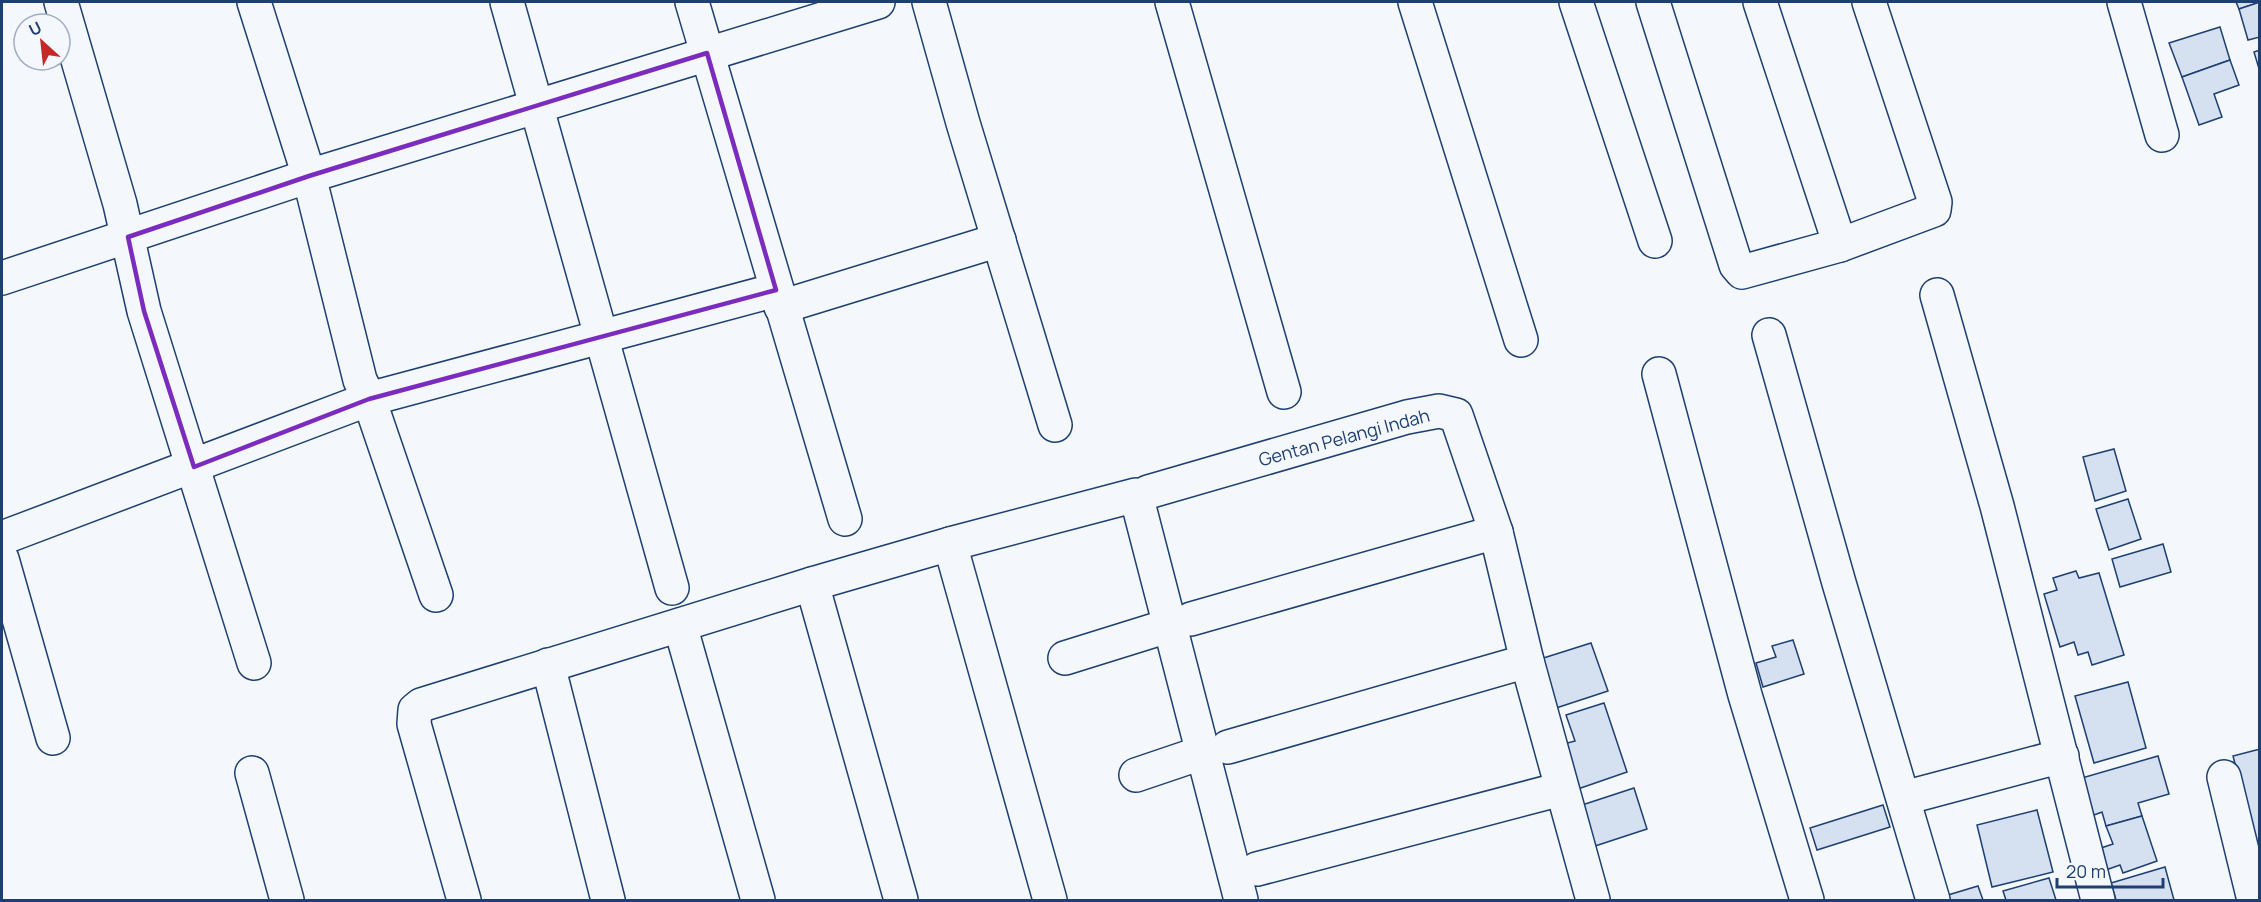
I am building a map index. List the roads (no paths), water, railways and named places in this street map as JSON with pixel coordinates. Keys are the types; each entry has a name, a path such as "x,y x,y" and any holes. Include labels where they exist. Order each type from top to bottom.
{"street":[{"path":"61,2 128,237 144,311 254,663"},
{"path":"254,2 309,176 360,380 369,399 436,595"},
{"path":"507,2 539,107 672,588"},
{"path":"692,2 845,519"},
{"path":"2,278 309,176 878,2"},
{"path":"929,2 1055,425"},
{"path":"1172,2 1284,392"},
{"path":"1415,2 1521,340"},
{"path":"1576,2 1655,241"},
{"path":"1653,2 1738,268 1742,272 1840,245 1934,210 1935,202 1869,2"},
{"path":"1760,2 1840,245"},
{"path":"2124,2 2162,135"},
{"path":"2,538 369,399 602,337 779,298 999,240"},
{"path":"1937,295 1997,506 2098,900"},
{"path":"1769,335 1839,583 1933,900"},
{"path":"1659,374 1745,696 1806,900"},
{"name":"Gentan Pelangi Indah","path":"1148,492 1407,417 1439,411 1456,415 1496,532 1527,661 1593,900"},
{"path":"464,900 414,724 415,710 431,701 812,584 950,544 1136,495 1181,622 1216,749 1241,900"},
{"path":"1065,658 1181,622 1496,532"},
{"path":"950,544 1050,900"},
{"path":"2,559 53,738"},
{"path":"812,584 902,900"},
{"path":"680,626 758,900"},
{"path":"1136,775 1216,749 1527,661"},
{"path":"548,665 608,900"},
{"path":"1904,798 2062,756"},
{"path":"252,773 287,900"},
{"path":"2224,777 2254,900"},
{"path":"1257,870 1561,789"}]}
